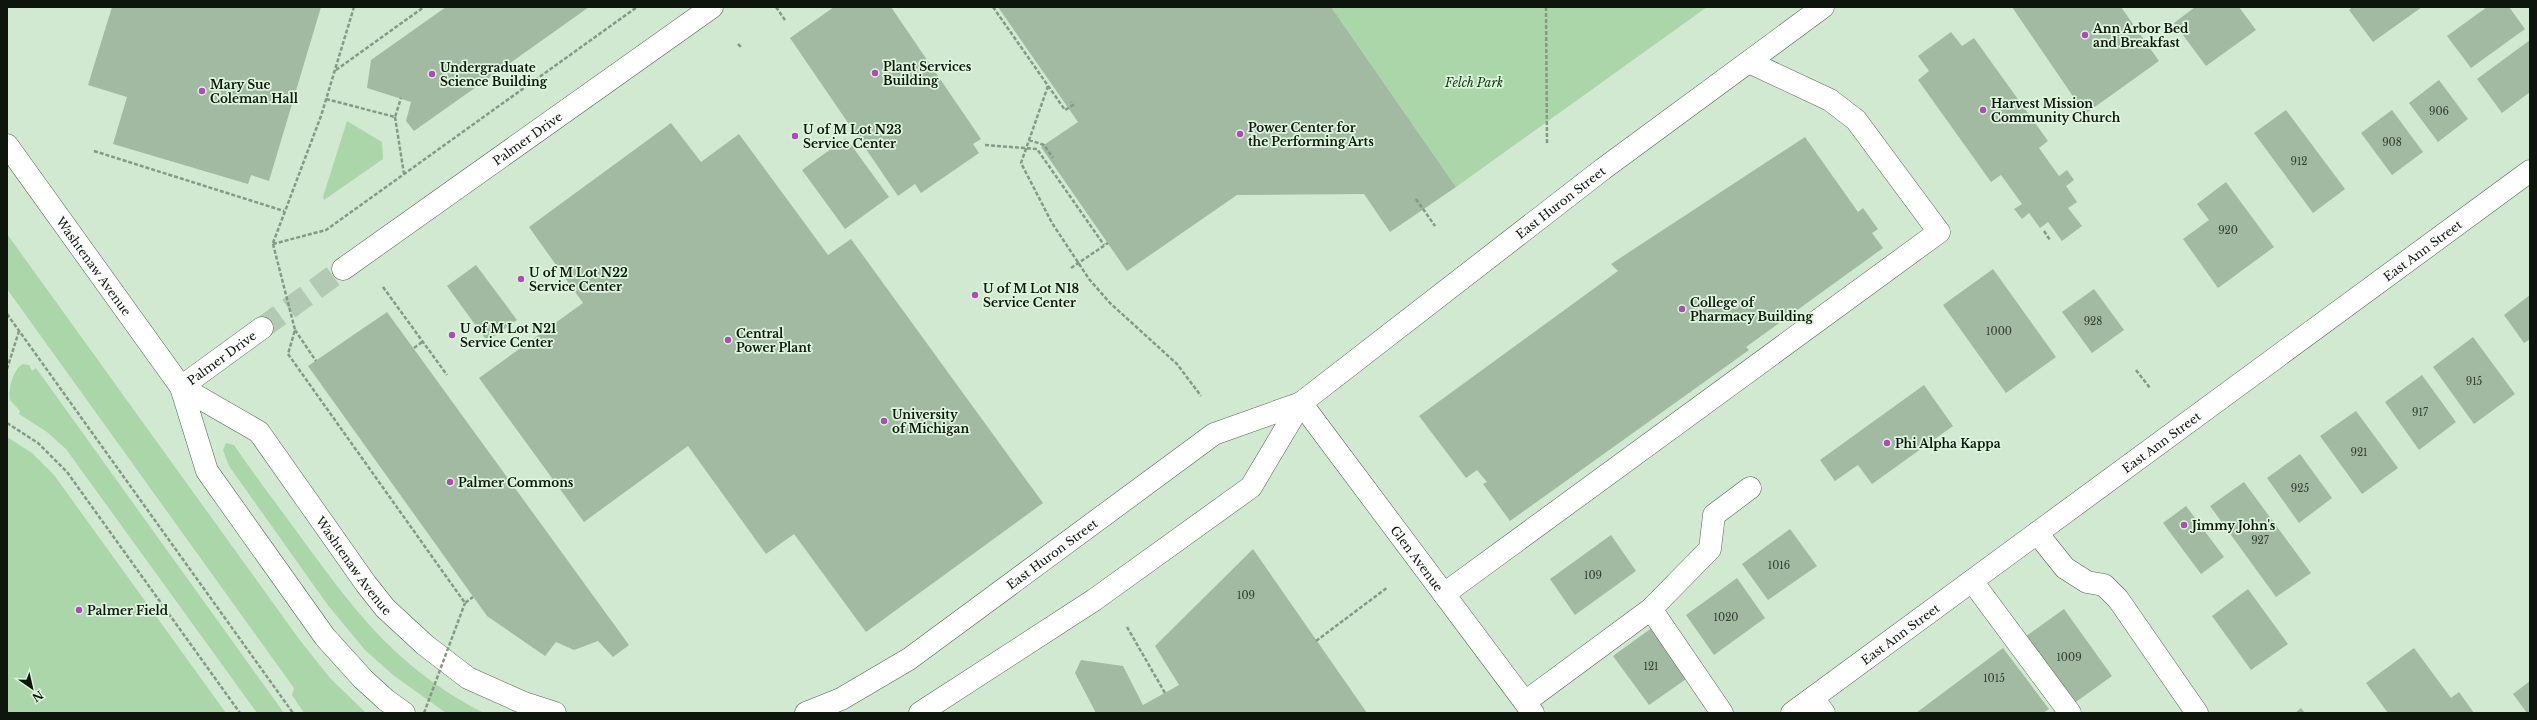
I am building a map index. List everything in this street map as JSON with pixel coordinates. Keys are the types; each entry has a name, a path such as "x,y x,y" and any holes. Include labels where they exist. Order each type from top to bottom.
{"main road":[{"name":"Palmer Drive","path":"343,269 712,7"},
{"name":"East Huron Street","path":"806,713 841,699 909,659 1214,434 1301,403 1604,168 1823,7"},
{"path":"1444,594 1939,232 1856,120 1830,100 1749,62"},
{"name":"Washtenaw Avenue","path":"7,146 181,387 207,471 324,637 363,679 386,700 404,713"},
{"name":"East Ann Street","path":"1792,713 1819,706 1972,581 2530,171"},
{"name":"Palmer Drive","path":"181,387 262,328"},
{"name":"Washtenaw Avenue","path":"181,387 259,432 366,584 386,608 425,645 468,678 524,703 555,713"},
{"name":"East Huron Street","path":"920,713 1094,600 1251,487 1301,403"},
{"name":"Glen Avenue","path":"1301,403 1529,708"},
{"path":"1529,708 1651,609 1710,549 1714,515 1750,488"},
{"path":"2037,533 2065,568 2087,582 2104,585 2118,599 2197,713"},
{"path":"1972,581 2070,713"},
{"path":"1651,609 1722,713"}],"path":[{"path":"316,361 295,330 273,244 326,99 354,7"},
{"path":"335,71 424,7"},
{"path":"273,244 326,230 637,7"},
{"path":"776,7 785,20"},
{"path":"993,7 1064,110 1073,105 1071,102"},
{"path":"1546,7 1547,145"},
{"path":"738,44 741,47"},
{"path":"1048,86 1021,162 1052,222 1078,264 1110,303 1177,364 1201,396"},
{"path":"402,98 395,117 404,174"},
{"path":"326,99 395,117"},
{"path":"1029,140 1044,145 1053,158"},
{"path":"985,145 1037,149 1104,245"},
{"path":"94,151 284,211"},
{"path":"1416,199 1435,226"},
{"path":"2044,231 2050,240"},
{"path":"1071,268 1108,243"},
{"path":"383,287 447,376"},
{"path":"7,314 293,713"},
{"path":"295,330 288,354 464,603"},
{"path":"7,369 19,331"},
{"path":"414,348 422,342"},
{"path":"2136,370 2150,388"},
{"path":"7,423 38,442 67,472 240,713"},
{"path":"1316,641 1388,588"},
{"path":"424,713 464,603 473,597"},
{"path":"1127,627 1165,693"}],"green space":[{"name":"Felch Park","path":"1331,7 1707,7 1456,187"},
{"path":"347,121 382,142 383,159 324,200 323,197"},
{"path":"7,234 299,639 330,678 366,713 304,713 292,695 294,688 7,289"},
{"path":"23,364 29,365 32,371 36,368 284,713 257,713 66,449 47,432 19,414 20,411 10,400 10,391 16,370"},
{"name":"Palmer Field","path":"7,437 32,453 54,475 226,713 7,713"},
{"path":"226,443 234,445 320,564 360,614 380,636 402,658 426,677 453,696 484,713 446,713 393,675 365,650 327,604 229,466 223,450"}],"building":[{"name":"Mary Sue Coleman Hall","path":"112,7 321,7 269,181 251,175 248,184 113,144 127,97 88,85"},
{"name":"Undergraduate Science Building","path":"446,7 589,7 414,131 406,121 411,102 367,88 371,60"},
{"name":"Plant Services Building","path":"834,7 891,7 981,139 973,144 979,153 921,193 915,184 898,196 790,38"},
{"name":"Power Center for the Performing Arts","path":"998,7 1331,7 1456,187 1390,232 1364,194 1237,195 1127,271 1041,147 1078,122"},
{"name":"Ann Arbor Bed and Breakfast","path":"2012,7 2121,7 2159,61 2085,114"},
{"path":"2195,7 2239,7 2256,30 2206,66 2174,23"},
{"path":"2352,7 2422,7 2373,42 2349,10"},
{"path":"2487,7 2509,7 2525,29 2471,68 2447,36"},
{"name":"Harvest Mission Community Church","path":"1951,32 1962,46 1974,38 2048,141 2039,148 2059,176 2067,170 2074,180 2066,186 2077,202 2068,208 2082,226 2062,241 2048,222 2040,228 2029,213 2022,219 2014,209 2022,204 2001,175 1991,182 1918,80 1929,71 1918,56"},
{"path":"2530,40 2530,92 2502,113 2477,79"},
{"path":"2439,80 2468,119 2438,142 2409,103"},
{"path":"2286,110 2345,189 2313,213 2254,133"},
{"path":"2392,110 2423,152 2392,175 2361,133"},
{"name":"Central Power Plant","path":"671,123 701,162 739,134 828,255 851,239 1043,503 866,632 794,534 766,554 688,446 584,522 479,378 583,303 529,227"},
{"name":"College of Pharmacy Building","path":"1805,137 1858,212 1863,208 1878,229 1872,233 1883,248 1746,347 1749,350 1510,521 1483,484 1487,482 1477,470 1466,478 1419,416 1618,271 1611,264"},
{"path":"846,138 889,197 845,229 802,170"},
{"path":"2226,182 2274,247 2218,288 2183,239 2209,220 2197,204"},
{"path":"476,265 517,320 487,341 447,286"},
{"path":"1993,269 2056,357 2006,393 1943,305"},
{"path":"2094,289 2124,330 2092,353 2062,312"},
{"path":"2530,295 2530,339 2524,343 2504,315"},
{"name":"Palmer Commons","path":"387,312 629,645 613,657 598,641 574,650 556,642 545,656 487,616 308,366"},
{"path":"2473,337 2515,394 2474,424 2433,367"},
{"path":"2422,375 2456,422 2419,450 2385,402"},
{"name":"Phi Alpha Kappa","path":"1924,385 1953,426 1872,484 1858,465 1835,481 1820,460"},
{"path":"2356,411 2398,468 2362,494 2320,436"},
{"path":"2300,454 2332,498 2299,523 2267,478"},
{"path":"2244,482 2311,573 2276,597 2210,506"},
{"path":"2186,506 2224,557 2201,574 2163,523"},
{"path":"1790,529 1817,566 1768,600 1742,564"},
{"path":"1611,535 1636,571 1575,615 1550,579"},
{"path":"1253,549 1367,713 1096,713 1075,673 1081,660 1123,666 1143,705 1179,685 1155,646"},
{"path":"1737,578 1765,618 1714,655 1686,615"},
{"path":"2248,589 2288,644 2251,670 2212,616"},
{"path":"2064,609 2112,676 2073,704 2025,637"},
{"path":"1653,627 1689,677 1649,705 1613,656"},
{"path":"2003,648 2049,709 2043,713 1916,713"},
{"path":"2414,648 2451,698 2459,692 2474,713 2388,713 2366,683"},
{"path":"2530,681 2530,713 2527,713 2513,694"},
{"path":"2301,708 2305,713 2295,713"}],"tunnel":[{"path":"262,328 343,269"}],"place":[{"name":"Ann Arbor Bed and Breakfast","path":"2085,35"},
{"name":"Plant Services Building","path":"875,73"},
{"name":"Undergraduate Science Building","path":"432,74"},
{"name":"Mary Sue Coleman Hall","path":"202,91"},
{"name":"Harvest Mission Community Church","path":"1983,110"},
{"name":"Power Center for the Performing Arts","path":"1240,134"},
{"name":"U of M Lot N23 Service Center","path":"795,136"},
{"name":"U of M Lot N22 Service Center","path":"521,279"},
{"name":"U of M Lot N18 Service Center","path":"975,295"},
{"name":"College of Pharmacy Building","path":"1682,309"},
{"name":"U of M Lot N21 Service Center","path":"452,335"},
{"name":"Central Power Plant","path":"728,340"},
{"name":"University of Michigan","path":"884,421"},
{"name":"Phi Alpha Kappa","path":"1887,443"},
{"name":"Palmer Commons","path":"450,482"},
{"name":"Jimmy John's","path":"2184,525"},
{"name":"Palmer Field","path":"79,610"}]}
